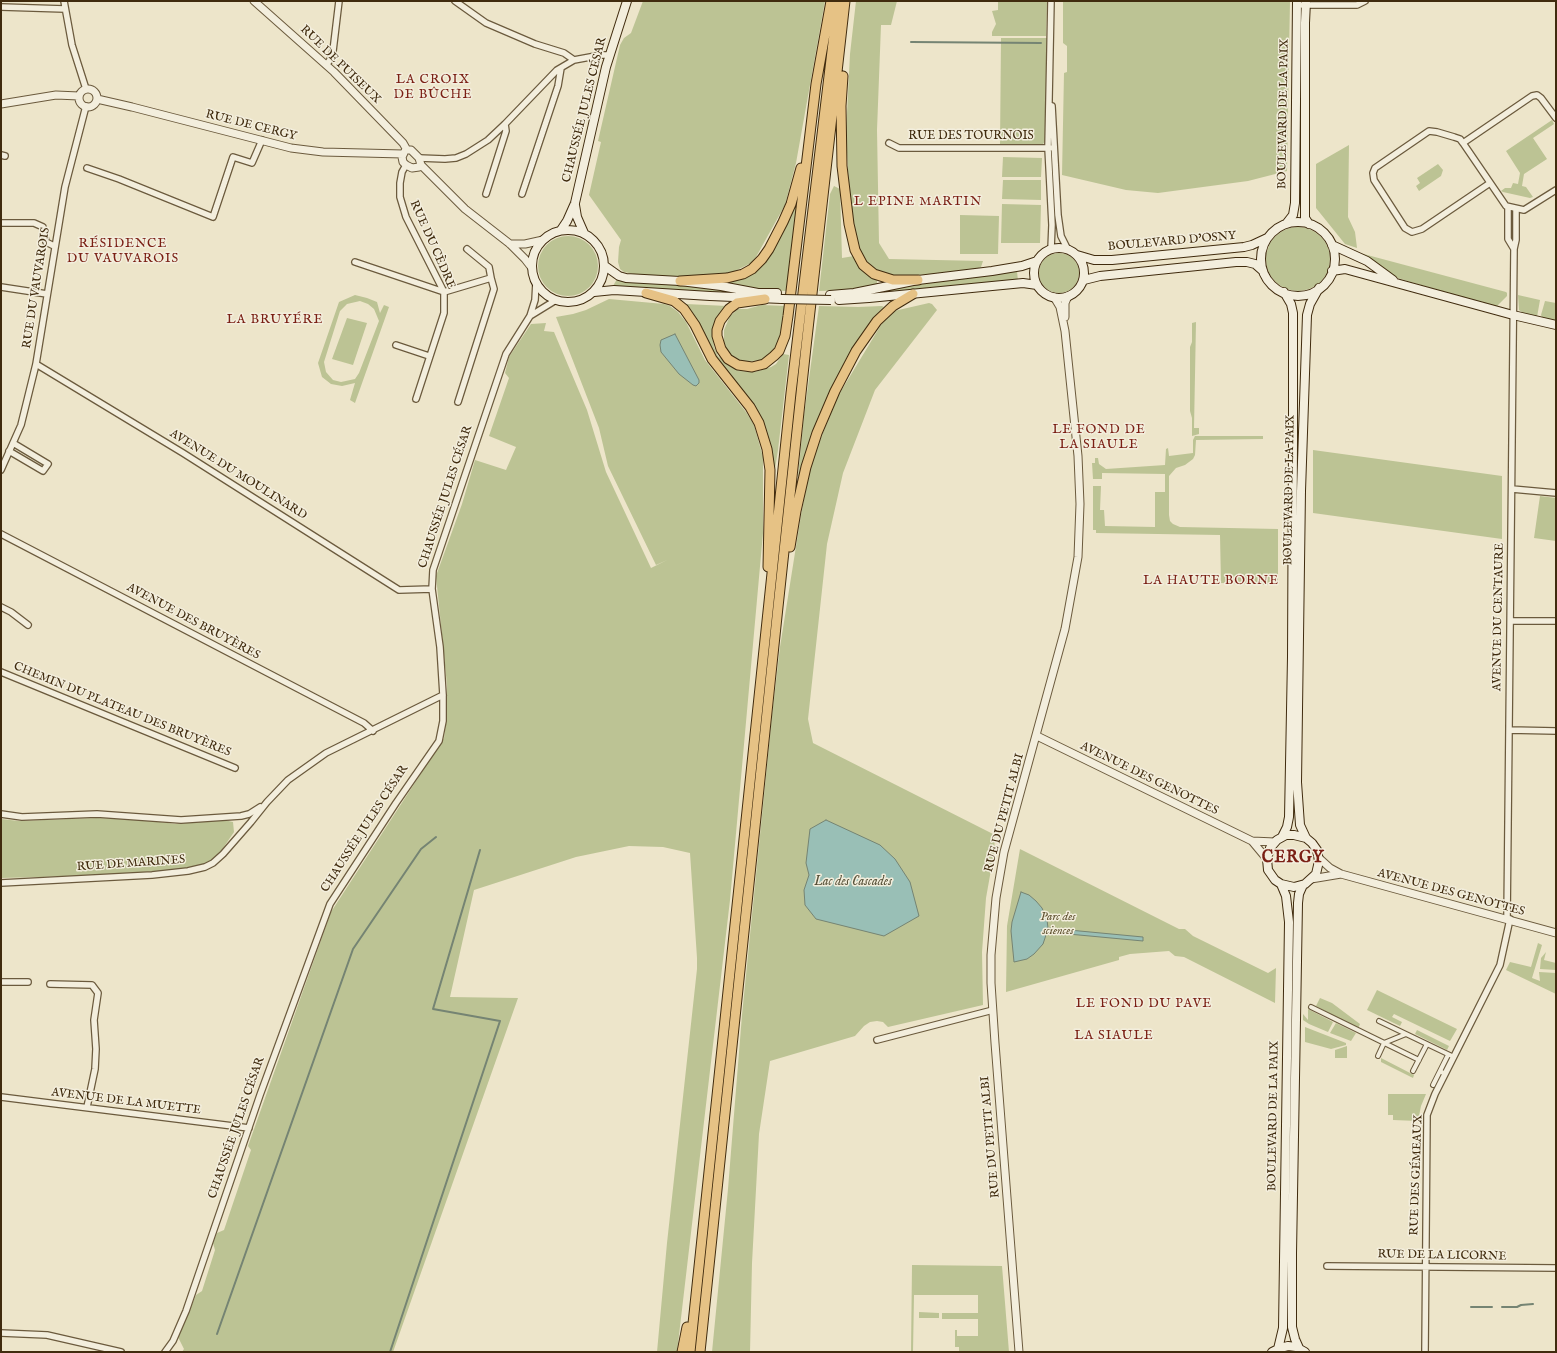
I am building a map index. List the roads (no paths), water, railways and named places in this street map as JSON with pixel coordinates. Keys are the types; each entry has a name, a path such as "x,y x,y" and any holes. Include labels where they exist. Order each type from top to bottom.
{"highway":[{"path":"765,299 737,303 729,309 720,321 717,336 721,349 728,359 738,365 752,367 769,361 779,351 784,336 788,316 816,84 831,1"},
{"path":"690,1352 791,393 838,1"},
{"path":"847,1 842,85 841,149 846,205 853,244 863,265 874,274 893,280 918,280"},
{"path":"700,1352 806,347 847,1"},
{"path":"680,281 708,280 737,276 747,272 762,259 775,239 791,204 801,170 811,126"},
{"path":"646,293 674,301 684,309 693,321 708,353 715,364 750,407 760,423 767,449 770,470 768,571 770,600"},
{"path":"778,607 786,573 801,484 811,450 825,413 845,369 863,339 884,313 913,294"},
{"path":"682,1352 697,1285"},
{"path":"704,1322 708,1336 707,1352"}],"main road":[{"name":"CHAUSSÉE JULES CÉSAR","path":"561,230 568,221 575,203 609,55 627,1"},
{"name":"BOULEVARD DE LA PAIX","path":"1285,224 1293,215 1295,203 1297,3"},
{"name":"BOULEVARD DE LA PAIX","path":"1306,3 1305,218 1309,224"},
{"name":"CHAUSSÉE JULES CÉSAR","path":"575,203 577,217 584,233"},
{"path":"1296,222 1309,224 1321,230 1332,246 1334,258 1332,271 1327,281 1312,292 1301,295 1284,292 1270,283 1263,271 1261,262 1262,252 1267,238 1274,231 1285,224 1296,222"},
{"path":"561,230 572,230 584,233 599,246 603,256 605,266 602,280 594,292 579,301 565,302 556,300 544,293 536,282 532,268 534,253 543,240 550,234 561,230"},
{"name":"BOULEVARD D'OSNY","path":"1077,255 1094,260 1112,260 1252,246 1267,238"},
{"path":"1332,246 1366,262 1399,284"},
{"path":"1051,248 1067,248 1077,255 1084,265 1084,280 1078,290 1068,296 1054,298 1045,293 1038,285 1034,275 1034,268 1042,254 1051,248"},
{"path":"830,297 918,280 992,272 1022,266 1037,261"},
{"path":"1084,280 1100,276 1236,262 1255,264 1263,271"},
{"path":"605,266 624,277 680,281 782,296 869,298 1020,284 1038,285"},
{"path":"1332,271 1345,269 1556,325"},
{"name":"BOULEVARD DE LA PAIX","path":"1306,838 1298,821 1299,794 1297,782 1301,491 1307,315 1310,304 1319,288"},
{"path":"594,292 614,290 765,299 782,296"},
{"name":"BOULEVARD DE LA PAIX","path":"1279,839 1287,827 1289,817 1292,649 1293,313 1292,307 1284,292"},
{"path":"1294,835 1306,838 1315,846 1319,858 1317,871 1311,880 1303,885 1294,887 1281,884 1274,880 1270,874 1267,859 1270,848 1279,839 1294,835"},
{"name":"BOULEVARD DE LA PAIX","path":"1275,1350 1283,1328 1289,922 1286,896 1281,884"},
{"name":"BOULEVARD DE LA PAIX","path":"1302,1350 1292,1327 1292,1253 1298,903 1299,894 1303,885"},
{"path":"1275,1350 1288,1346 1302,1350"}],"street":[{"path":"64,1 72,45 86,89"},
{"name":"RUE DE PUISEUX","path":"254,1 326,65 366,105 405,152"},
{"path":"326,65 330,60 333,51 339,1"},
{"path":"455,1 486,23 534,44 564,53 574,60"},
{"path":"1051,1 1048,148 1052,225 1051,248"},
{"path":"1297,3 1357,5 1365,1"},
{"path":"1,7 65,9"},
{"path":"532,268 510,244 465,209 420,162 411,150 405,152 403,162 412,168 420,162 445,160 461,156 488,140 545,82 561,68 574,60 609,55"},
{"path":"522,194 558,86 561,68"},
{"path":"1050,80 1059,221 1061,236 1067,248"},
{"path":"86,89 94,91 97,99 93,105 86,106 80,102 79,96 82,91 86,89"},
{"path":"1,104 56,95 79,96"},
{"path":"1463,143 1532,96 1541,98 1556,118"},
{"name":"RUE DE CERGY","path":"97,99 291,148 323,152 405,152"},
{"name":"RUE DU VAUVAROIS","path":"1,470 21,425 36,364 54,246 65,187 86,106"},
{"path":"486,194 506,131 505,124"},
{"path":"1490,183 1418,231 1412,232 1405,228 1374,180 1373,172 1375,168 1429,131 1460,139 1463,143 1490,183 1504,204 1508,207 1516,210 1525,210 1556,190"},
{"path":"87,168 119,179 213,217 233,156 252,163 262,140"},
{"name":"RUE DES TOURNOIS","path":"890,143 899,148 1055,148"},
{"name":"RUE DU CÈDRE","path":"406,165 402,172 400,197 406,217 444,292 444,313 416,399"},
{"path":"1508,207 1508,239 1514,249"},
{"path":"1514,249 1516,240 1516,210"},
{"path":"1,223 34,223 43,227 46,242 54,246"},
{"path":"510,244 525,244 543,240"},
{"path":"458,402 494,289 489,267 467,249"},
{"name":"AVENUE DU CENTAURE","path":"1508,919 1514,249"},
{"path":"354,262 444,292 492,278"},
{"name":"CHAUSSÉE JULES CÉSAR","path":"165,1352 186,1311 249,1128 330,904 391,809 439,741 443,721 443,695 440,647 432,590 433,570 506,354 530,316 535,300 536,282"},
{"path":"1,287 47,294"},
{"name":"RUE DU PETIT ALBI","path":"1019,1352 993,1010 991,955 998,885 1004,852 1037,736 1065,628 1078,557 1080,483 1065,331 1065,303 1068,296"},
{"name":"RUE DU PETIT ALBI","path":"1054,298 1060,307 1065,331"},
{"name":"CHAUSSÉE JULES CÉSAR","path":"530,316 556,300"},
{"path":"396,345 429,356"},
{"name":"AVENUE DU MOULINARD","path":"36,364 183,453 399,590 432,590"},
{"path":"9,451 43,472 48,464 13,443"},
{"path":"1512,489 1556,493"},
{"name":"AVENUE DES BRUYÈRES","path":"1,534 364,723 373,731"},
{"path":"1,607 11,612 28,625"},
{"path":"1510,621 1556,621"},
{"name":"CHEMIN DU PLATEAU DES BRUYÈRES","path":"1,672 235,768"},
{"name":"RUE DE MARINES","path":"1,883 152,875 200,869 213,863 223,854 267,802 288,780 326,753 443,695"},
{"path":"1509,730 1556,731"},
{"name":"AVENUE DES GENOTTES","path":"1037,736 1252,841 1267,859"},
{"path":"1,814 22,817 97,814 181,820 241,816 254,812 267,802"},
{"name":"AVENUE DES GENOTTES","path":"1252,841 1279,839"},
{"name":"AVENUE DES GENOTTES","path":"1319,858 1330,868 1341,874 1556,933"},
{"name":"AVENUE DES GENOTTES","path":"1311,880 1341,874"},
{"name":"RUE DES GÉMEAUX","path":"1425,1352 1427,1119 1443,1072 1500,965 1508,919"},
{"path":"1,982 28,982"},
{"path":"50,984 92,985 98,993 94,1020 96,1049 87,1107"},
{"path":"1311,1007 1419,1060"},
{"path":"877,1040 993,1010"},
{"path":"1379,1021 1451,1056"},
{"path":"1378,1056 1384,1043 1406,1034"},
{"path":"1413,1071 1427,1044"},
{"path":"1433,1085 1443,1072"},
{"name":"AVENUE DE LA MUETTE","path":"1,1097 249,1128"},
{"name":"RUE DE LA LICORNE","path":"1327,1266 1556,1268"},
{"path":"1,1333 47,1335 122,1352"}],"water":[{"path":"675,334 699,380 699,383 696,386 679,374 661,352 661,340"},
{"name":"Lac des Cascades","path":"826,820 880,845 895,859 910,882 919,916 884,936 816,919 805,905 804,890 809,875 806,863 810,829"},
{"path":"1021,892 1029,895 1042,908 1047,920 1048,928 1143,937 1143,941 1047,932 1043,944 1034,954 1027,959 1014,962 1011,931 1012,922"}],"waterway":[{"path":"911,42 1041,43"},
{"path":"217,1334 353,949 421,849 436,837"},
{"path":"390,1352 500,1021 433,1009 480,850"},
{"path":"1502,1307 1517,1307 1521,1305 1533,1304"},
{"path":"1471,1307 1492,1307"}],"district":[{"name":"LA CROIX DE BÛCHE","path":"433,88"},
{"name":"L EPINE MARTIN","path":"918,202"},
{"name":"RÉSIDENCE DU VAUVAROIS","path":"123,252"},
{"name":"LA BRUYÉRE","path":"275,320"},
{"name":"LE FOND DE LA SIAULE","path":"1099,438"},
{"name":"LA HAUTE BORNE","path":"1211,581"},
{"name":"CERGY","path":"1293,859"},
{"name":"LE FOND DU PAVE","path":"1144,1004"},
{"name":"LA SIAULE","path":"1114,1036"}],"park label":[{"name":"Parc des sciences","path":"1058,925"}]}
